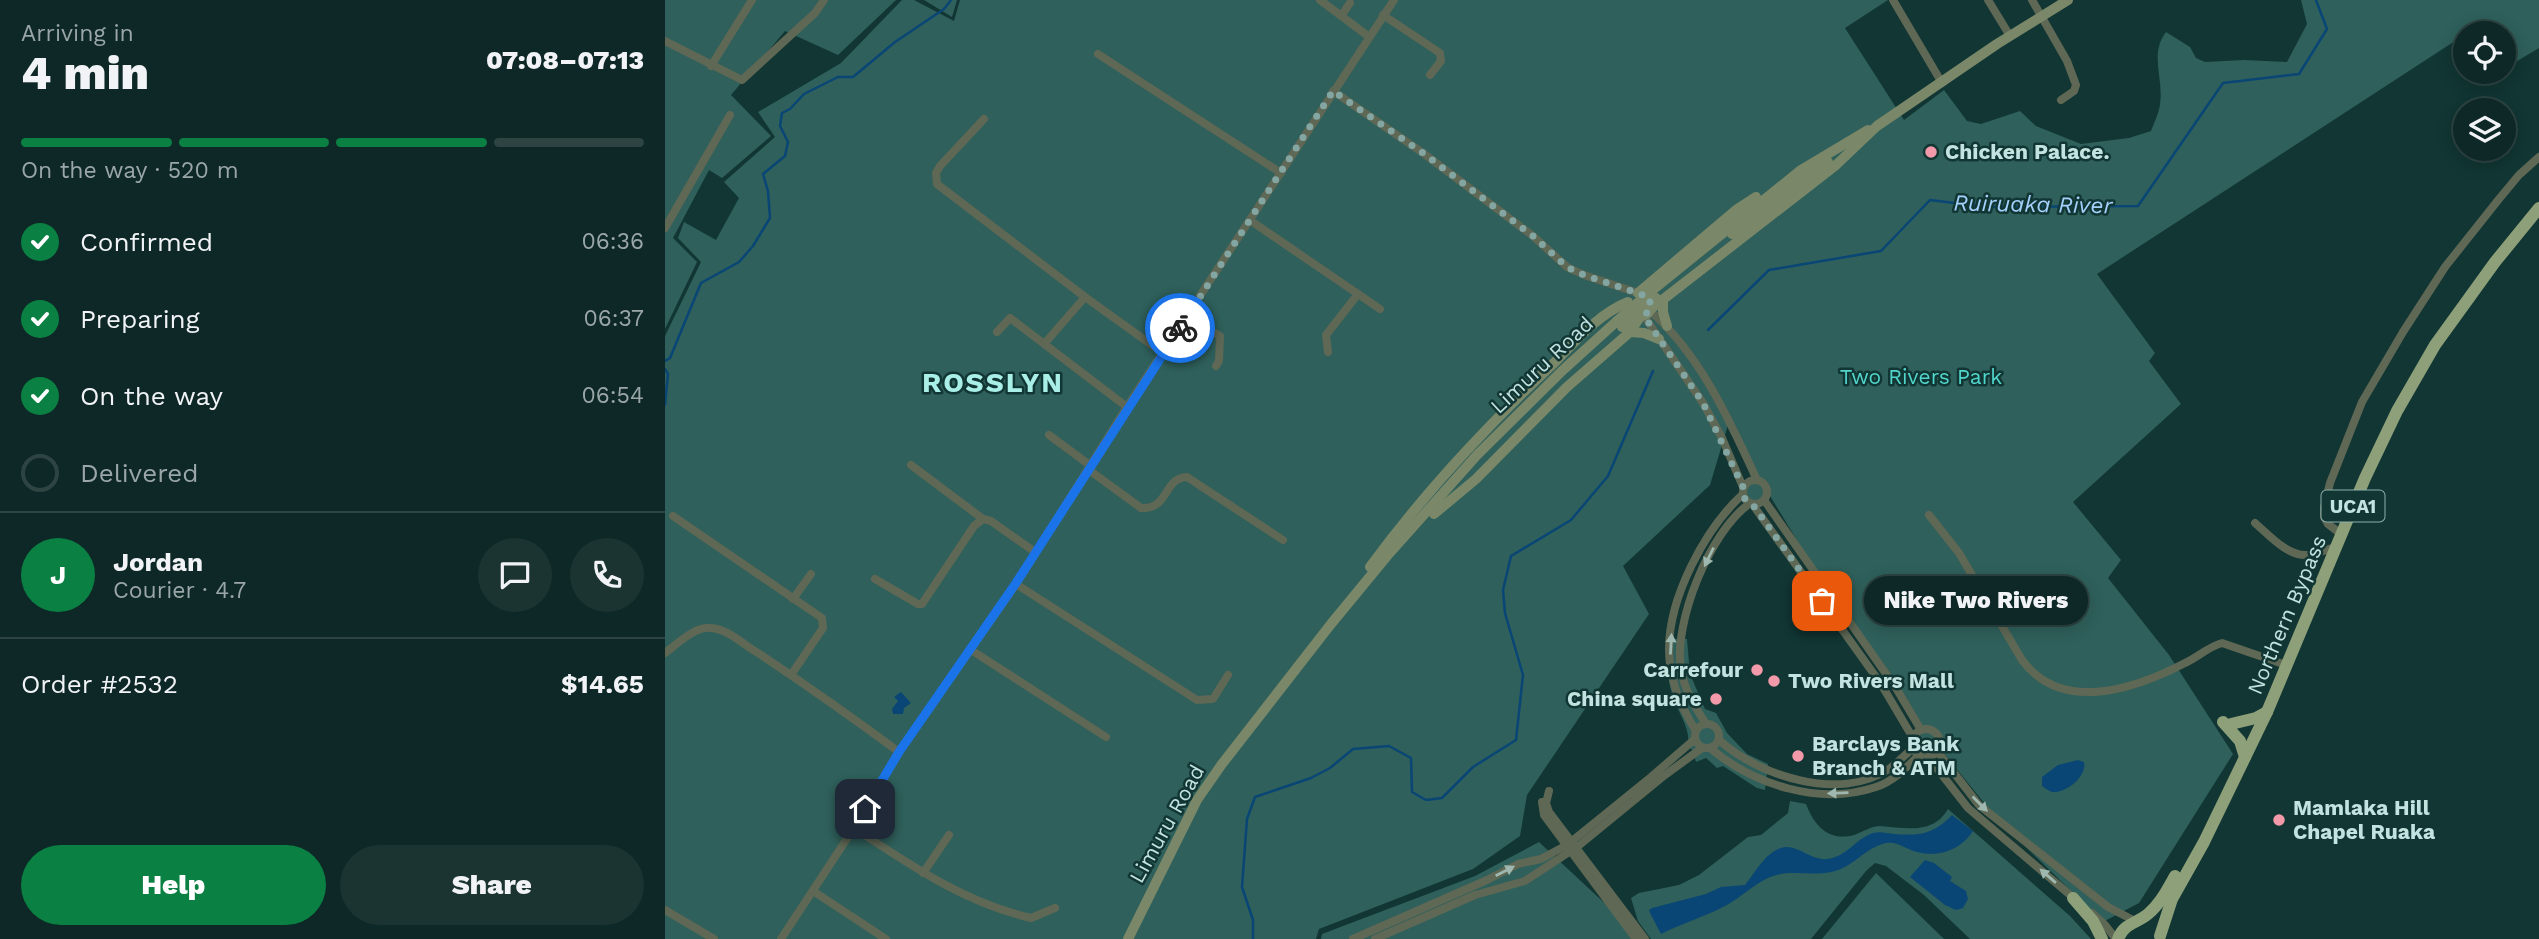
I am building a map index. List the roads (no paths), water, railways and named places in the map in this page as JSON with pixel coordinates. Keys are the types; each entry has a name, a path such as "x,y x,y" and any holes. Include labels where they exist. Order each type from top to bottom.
{"main road":[{"name":"Limuru Road","path":"1128,939 1197,800 1222,764 1387,556 1476,454 1563,370 1623,327 1754,215 1875,128 2068,0"},
{"name":"Limuru Road","path":"1365,584 1434,513 1479,461 1572,370 1801,170 1875,128"},
{"name":"Northern Bypass","path":"2161,937 2172,899 2204,842 2267,712 2384,437 2435,345 2495,262 2539,208"},
{"name":"Limuru Road","path":"1325,632 1331,618 1408,514 1534,381 1611,309 1628,302 1632,295 1649,304"},
{"path":"1628,302 1630,312 1649,304 1662,309 1667,326"},
{"path":"1623,327 1644,332 1662,343"},
{"path":"2245,757 2240,741 2227,723 2256,718 2267,712"},
{"name":"Northern Bypass","path":"2117,939 2122,930 2156,906 2197,840 2209,828"},
{"path":"2073,898 2093,920 2102,939"},
{"name":"Northern Bypass","path":"2137,921 2153,925 2161,937"}],"street":[{"path":"711,66 752,0"},
{"path":"665,41 735,79 742,80 749,77 815,13 824,0"},
{"path":"1319,0 1368,36"},
{"path":"781,939 854,828 899,752 1016,583 1127,407 1394,0"},
{"path":"1892,0 1942,83"},
{"path":"1988,0 2010,36"},
{"path":"2032,0 2067,61 2077,88 2061,100"},
{"path":"1341,16 1350,3"},
{"path":"1383,15 1440,53 1441,61 1430,75"},
{"path":"1098,54 1281,173"},
{"path":"1333,91 1423,153 1533,236 1567,267 1649,304 1676,338 1716,398 1757,480 1766,487 1764,500"},
{"path":"665,228 730,116"},
{"path":"984,119 940,166 936,173 937,184 1163,353"},
{"path":"2341,534 2327,524 2324,507 2330,483 2362,402 2445,267 2499,198 2539,157"},
{"path":"665,208 674,213"},
{"path":"1251,221 1380,309"},
{"path":"1328,352 1326,335 1358,294"},
{"path":"1045,343 1085,297"},
{"path":"1649,304 1662,343 1703,403 1743,491 1881,684 1918,749 1965,805 2103,922 2117,939"},
{"path":"997,331 1010,318 1127,407"},
{"path":"1187,318 1220,336 1219,361 1216,366"},
{"path":"1662,343 1676,338"},
{"path":"1049,435 1134,503 1145,508 1156,505 1175,480 1187,477 1283,540"},
{"path":"911,465 983,519 991,521 1035,552"},
{"path":"1757,480 1749,481 1699,549 1672,625 1669,649 1675,690 1695,735 1706,748 1750,776 1810,793 1837,794 1878,787 1894,778 1918,749 1921,730 1896,688 1764,500"},
{"path":"1764,500 1737,513 1720,535 1698,580 1682,633 1680,650 1686,687 1706,724 1717,729 1719,740 1751,764 1776,775 1811,783 1839,783 1871,777 1888,770 1918,749 1937,751 1979,805 2115,912 2137,921"},
{"path":"1929,515 1959,553 2022,660 2045,682 2087,692 2117,689 2161,674 2222,643 2286,666"},
{"path":"674,516 817,613 824,624 792,675"},
{"path":"875,579 922,604 974,526 983,519"},
{"path":"2255,523 2297,554 2306,555 2336,547"},
{"path":"1792,559 1801,552"},
{"path":"793,599 811,574"},
{"path":"1016,583 1197,699 1213,699 1228,675"},
{"path":"665,653 695,631 711,628 727,633 792,675 899,752"},
{"path":"971,650 1106,737"},
{"path":"1353,939 1507,869 1572,846 1706,724"},
{"path":"1921,730 1927,729 1935,733 1939,740 1937,751"},
{"path":"1375,939 1475,895 1515,885 1572,846 1665,775 1719,740"},
{"path":"1636,939 1572,846 1549,812 1546,803 1549,791 1541,807 1544,814 1572,846 1646,939"},
{"path":"854,828 923,873 976,900 1024,917 1036,918 1055,908"},
{"path":"923,873 949,835"},
{"path":"2016,849 2023,840"},
{"path":"813,891 886,939"},
{"path":"2088,909 2096,897"},
{"path":"665,910 714,939"}],"water":[{"path":"901,692 911,703 904,708 903,714 893,714 892,709 898,701 894,697"},
{"path":"2078,760 2084,762 2084,767 2079,778 2070,787 2052,792 2042,786 2042,777 2058,765"},
{"path":"1952,815 1973,831 1956,848 1948,851 1925,854 1894,843 1879,845 1842,869 1769,877 1725,906 1661,934 1649,910 1706,894 1721,887 1745,885 1765,859 1781,848 1793,848 1821,859 1834,858 1873,833 1911,835 1926,832 1933,830"},
{"path":"1925,860 1934,863 1952,877 1950,881 1966,891 1968,899 1963,908 1956,910 1945,905 1910,877"}],"waterway":[{"path":"665,361 670,358 701,283 739,262 753,246 770,218 768,191 763,174 785,156 788,142 780,126 782,113 790,109 804,94 838,77 853,77 895,42 944,9 951,0"},
{"name":"Ruiruaka River","path":"1708,330 1769,270 1881,251 1930,200 1987,207 2138,206 2223,83 2299,74 2327,29 2316,0"},
{"path":"665,369 668,374 665,405"},
{"name":"Ruiruaka River","path":"1253,939 1253,920 1242,887 1247,819 1255,797 1311,778 1330,768 1353,749 1389,746 1411,758 1412,792 1426,800 1442,798 1473,767 1516,740 1523,675 1505,613 1503,590 1511,556 1571,520 1608,476 1653,371"}],"place":[{"name":"Chicken Palace.","path":"1931,152"},
{"name":"Nike Two Rivers","path":"1822,601"},
{"name":"Carrefour","path":"1757,670"},
{"name":"Two Rivers Mall","path":"1774,681"},
{"name":"China square","path":"1716,699"},
{"name":"Barclays Bank Branch & ATM","path":"1798,756"},
{"name":"Mamlaka Hill Chapel Ruaka","path":"2279,820"}],"district":[{"name":"ROSSLYN","path":"993,382"}],"park label":[{"name":"Two Rivers Park","path":"1921,377"}]}
